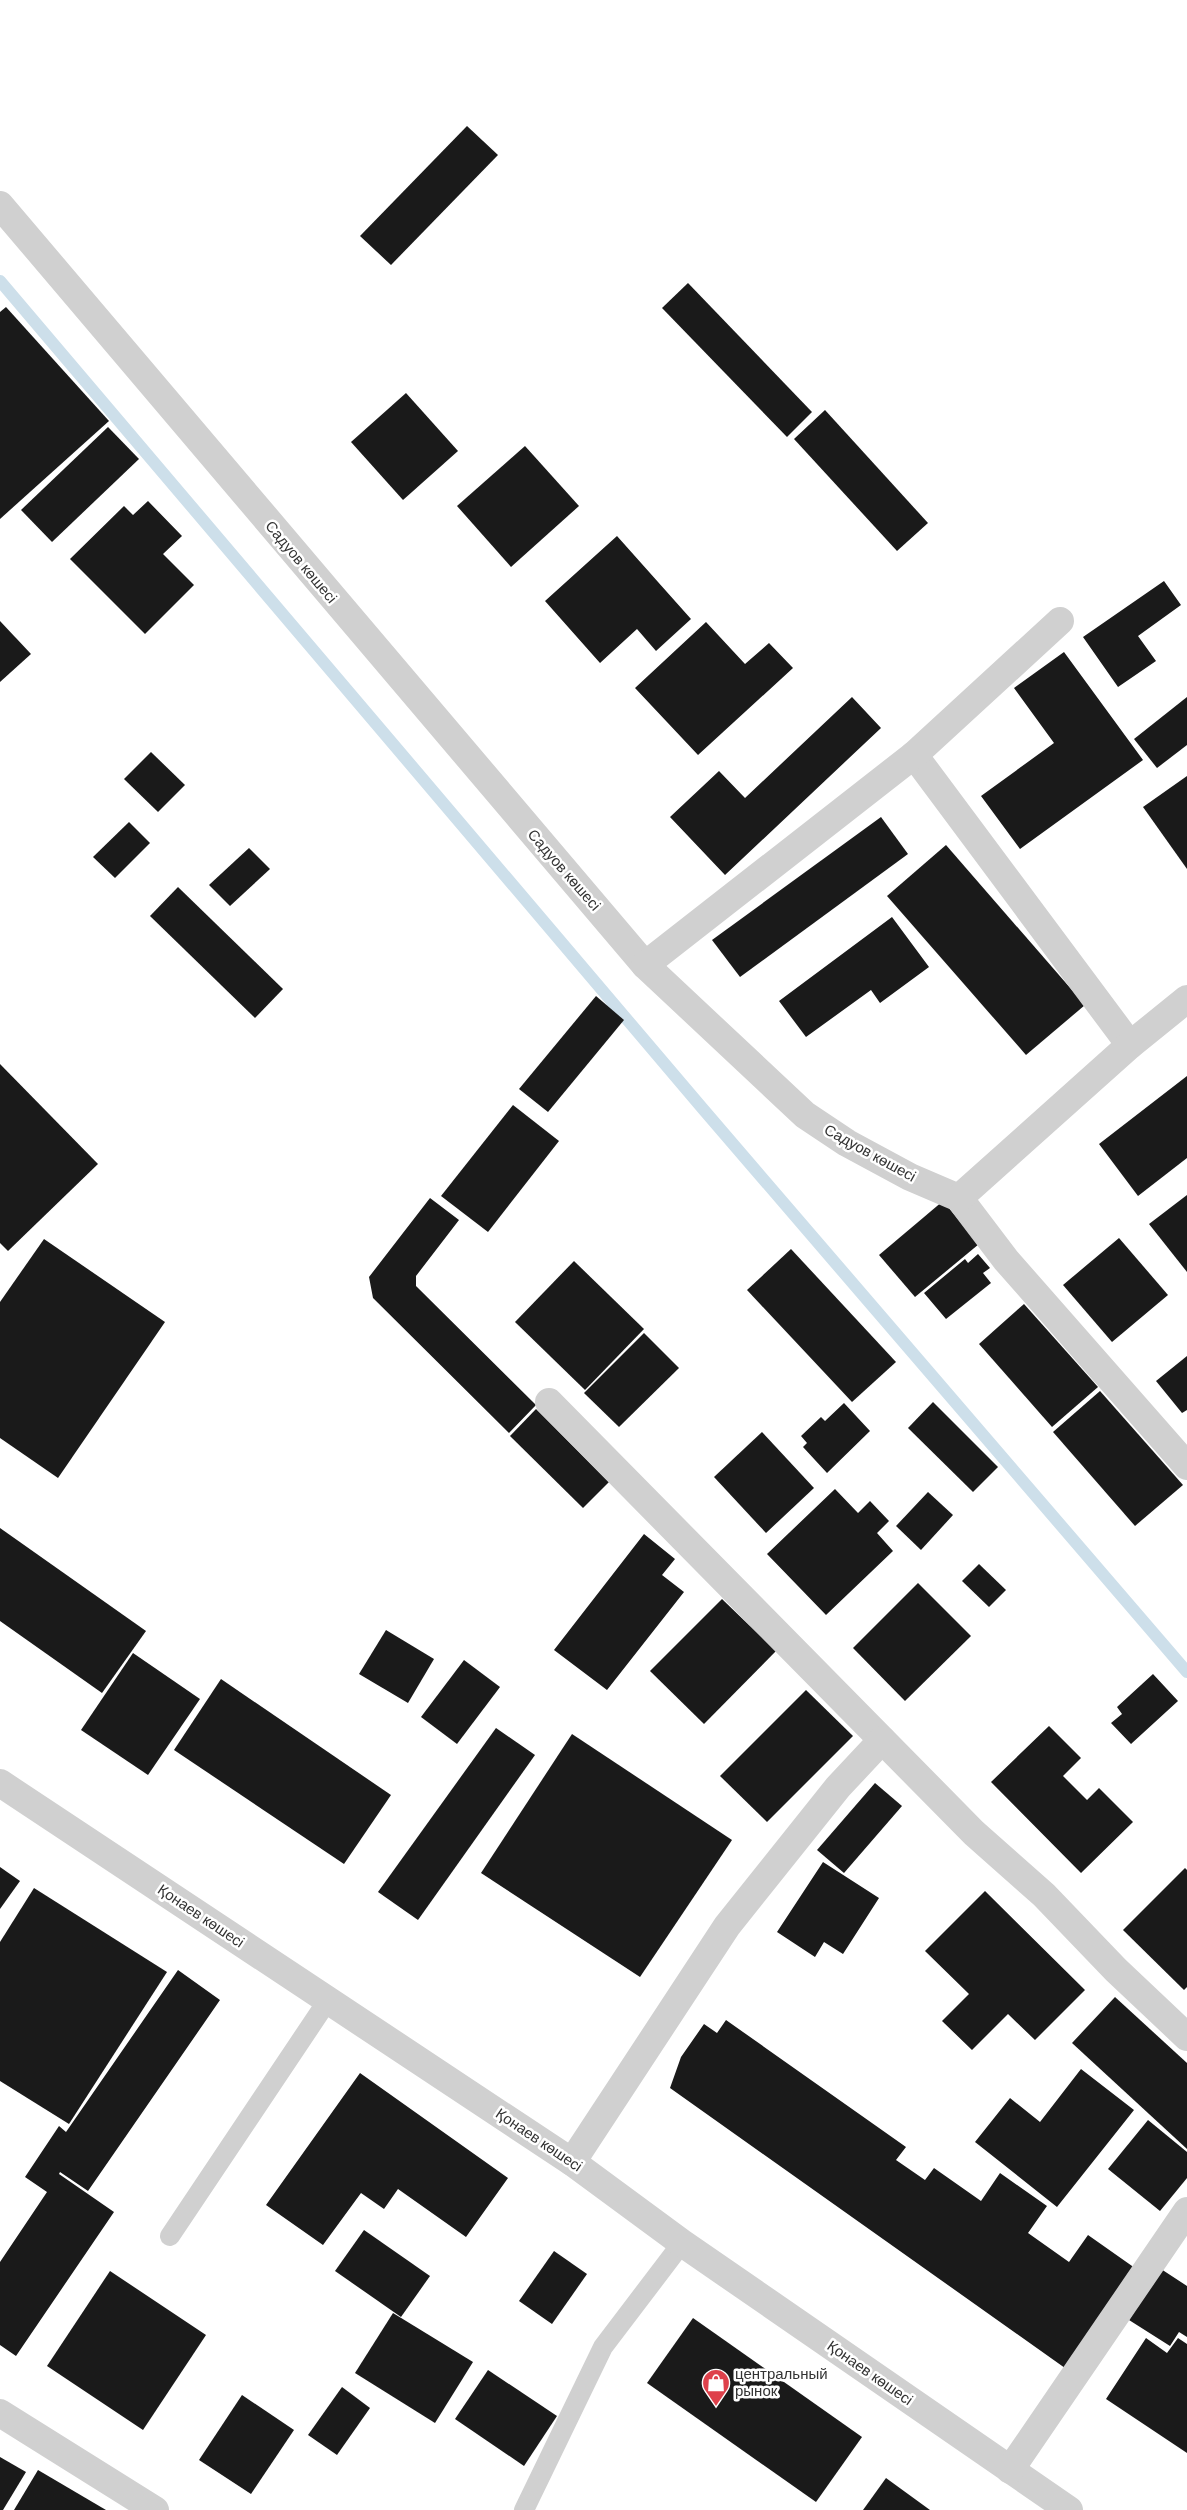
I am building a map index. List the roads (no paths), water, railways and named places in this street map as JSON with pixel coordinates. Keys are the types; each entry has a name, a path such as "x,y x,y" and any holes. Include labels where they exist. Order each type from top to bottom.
{"street":[{"name":"Садуов көшесі","path":"0,205 645,965 805,1115 846,1143 910,1177 959,1198 1006,1260 1187,1466"},
{"path":"645,965 914,755 1060,621"},
{"path":"914,755 1130,1045"},
{"path":"959,1198 1130,1045 1187,999"},
{"path":"549,1402 974,1833 1044,1895 1116,1970 1187,2037"},
{"path":"572,2162 727,1926 838,1787 882,1740"},
{"name":"Қонаев көшесі","path":"0,1783 572,2162 682,2243 1069,2510"},
{"path":"1010,2470 1187,2211"},
{"path":"0,2413 155,2510"}],"lane":[{"path":"170,2236 328,2000"},
{"path":"524,2510 602,2347 682,2243"}],"waterway":[{"path":"0,281 703,1109 1187,1672"}],"place":[{"name":"центральный рынок","path":"716,2407"}]}
